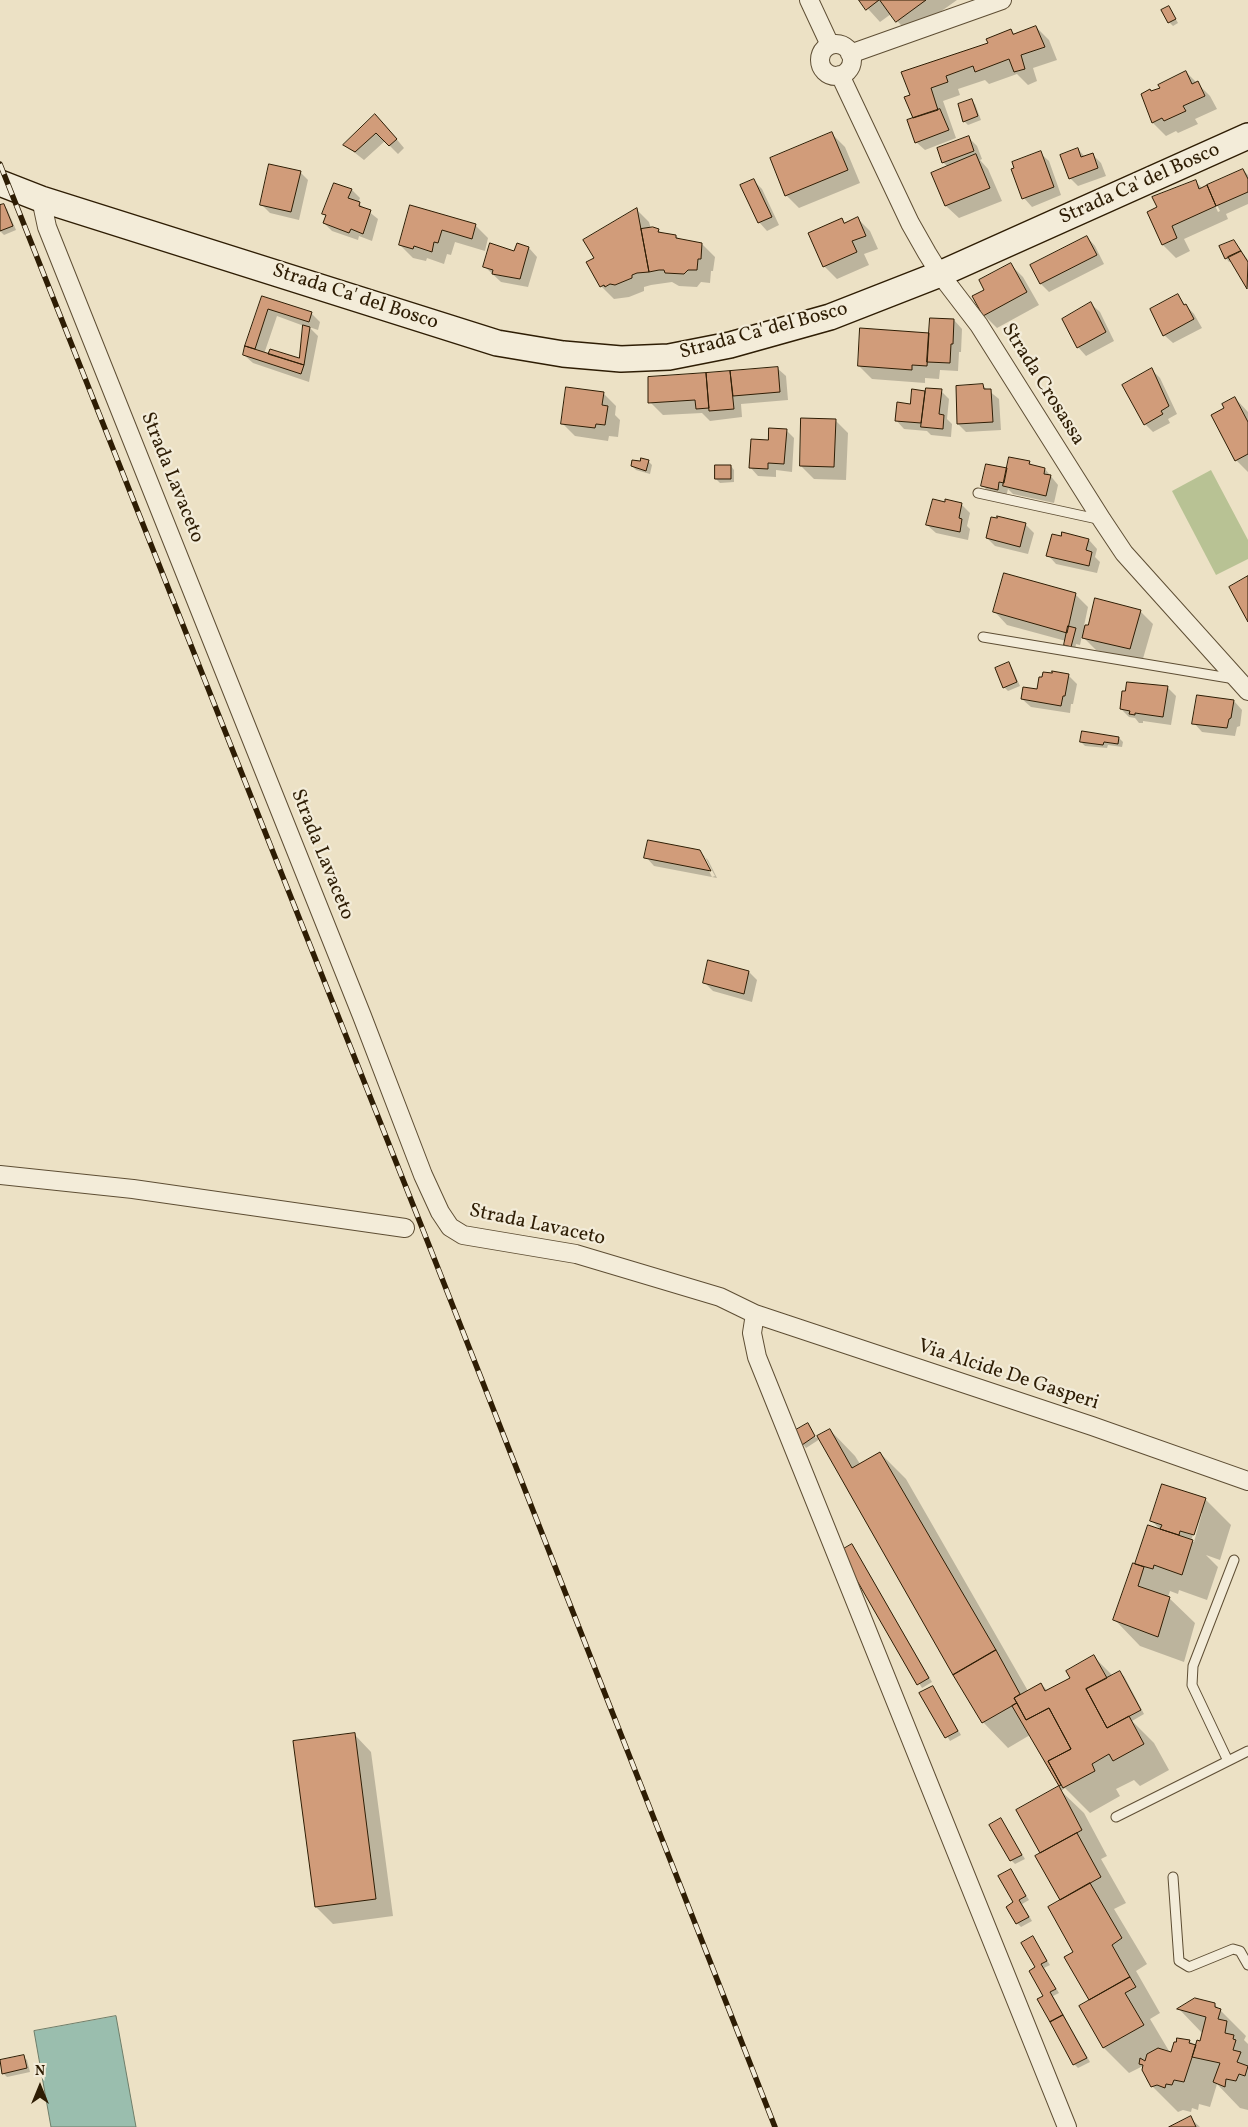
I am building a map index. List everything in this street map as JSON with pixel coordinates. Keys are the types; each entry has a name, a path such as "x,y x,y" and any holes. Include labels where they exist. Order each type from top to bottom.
{"street":[{"path":"809,0 830,45"},
{"path":"850,54 1002,0"},
{"path":"830,45 842,45 850,54 850,66 846,72 840,75 828,74 821,65 822,53 830,45"},
{"name":"Strada Crosassa","path":"840,75 910,223 940,274 979,325 1102,520 1124,552 1243,685"},
{"name":"Strada Ca' del Bosco","path":"0,184 41,199 497,343 563,354 621,359 669,357 730,345 830,317 940,274 1248,136"},
{"name":"Strada Lavaceto","path":"41,199 47,227 362,1016 423,1175 440,1212 450,1227 463,1235 576,1254 720,1297 755,1314"},
{"path":"0,1175 133,1188 405,1228"},
{"path":"755,1314 752,1333 757,1357 1067,2127"},
{"name":"Via Alcide De Gasperi","path":"755,1314 1092,1426 1248,1481"}],"lane":[{"path":"978,493 1102,520"},
{"path":"983,637 1243,685"},
{"path":"1228,1761 1192,1685 1193,1666 1234,1560"},
{"path":"1116,1817 1248,1751"},
{"path":"1173,1876 1179,1961 1189,1967 1232,1949 1240,1951 1248,1965"}],"shaded area":[{"path":"1211,470 1248,540 1248,559 1216,575 1172,491"},
{"path":"116,2016 136,2127 51,2127 34,2031"}],"building":[{"path":"859,0 879,0 866,10"},
{"path":"880,0 926,0 896,22"},
{"path":"1169,6 1176,19 1168,23 1161,10"},
{"path":"1036,26 1045,47 1021,55 1025,69 1014,72 1009,59 975,72 973,66 946,76 948,82 931,88 938,110 913,118 904,97 910,95 901,72 988,43 986,39 1011,29 1013,34"},
{"path":"1186,71 1192,84 1198,81 1205,96 1183,106 1186,111 1164,121 1162,118 1152,123 1141,94 1150,89 1151,91 1160,88 1158,85"},
{"path":"972,99 978,116 963,122 958,104"},
{"path":"940,109 949,130 915,143 907,120"},
{"path":"375,114 397,139 389,146 376,133 355,152 343,145"},
{"path":"832,132 848,170 785,196 770,158"},
{"path":"969,136 974,151 942,163 937,148"},
{"path":"1078,148 1081,157 1093,153 1098,168 1069,179 1060,155"},
{"path":"1041,151 1054,187 1022,199 1011,169 1014,168 1012,162"},
{"path":"976,154 990,188 945,206 931,173"},
{"path":"269,164 301,171 291,212 260,205"},
{"path":"1243,169 1248,179 1248,192 1216,206 1207,185"},
{"path":"754,179 772,217 758,223 740,185"},
{"path":"1196,180 1199,189 1207,185 1216,206 1172,226 1177,238 1162,245 1147,212 1157,207 1152,197"},
{"path":"334,183 352,189 348,198 360,202 359,206 371,210 363,234 351,229 349,233 323,223 326,215 322,214"},
{"path":"4,204 13,226 0,231 0,205"},
{"path":"410,205 476,224 472,239 442,230 438,243 434,242 432,252 414,246 413,249 399,245"},
{"path":"637,208 649,272 637,273 632,275 632,278 615,285 610,284 600,287 586,262 594,258 583,240"},
{"path":"858,217 866,236 852,241 857,252 823,267 808,233 842,218 844,223"},
{"path":"653,227 659,229 658,232 676,235 676,238 702,243 701,259 698,259 697,270 688,270 684,274 665,273 664,270 649,272 641,229"},
{"path":"1087,236 1097,255 1040,284 1030,265"},
{"path":"1234,240 1241,251 1225,259 1219,246"},
{"path":"490,243 514,251 517,243 529,247 520,279 492,274 493,270 483,267"},
{"path":"1241,251 1248,262 1247,289 1228,257"},
{"path":"1011,263 1027,292 983,316 972,296 984,290 979,280"},
{"path":"1178,294 1194,319 1163,336 1150,309"},
{"path":"262,296 312,312 309,322 268,309 255,349 245,346"},
{"path":"1091,302 1106,332 1077,348 1062,319"},
{"path":"930,318 954,319 950,363 927,362"},
{"path":"303,325 310,327 304,365 268,354 270,349 299,358"},
{"path":"860,328 929,333 927,366 912,365 912,370 858,366"},
{"path":"245,346 304,365 301,374 243,355"},
{"path":"778,367 780,392 733,396 730,371"},
{"path":"1152,368 1169,406 1161,411 1163,414 1144,425 1122,385"},
{"path":"730,371 734,409 709,411 706,373"},
{"path":"706,373 709,408 696,409 695,400 648,403 648,377"},
{"path":"983,384 984,389 991,389 993,422 957,424 956,386"},
{"path":"566,387 604,392 602,405 608,406 605,425 596,424 595,428 561,424"},
{"path":"926,388 942,389 939,414 944,415 943,429 921,427"},
{"path":"912,389 925,391 921,423 895,421 897,402 910,404"},
{"path":"1235,397 1248,422 1248,454 1235,461 1211,415 1224,408 1222,404"},
{"path":"801,418 836,419 834,467 800,466"},
{"path":"769,428 787,429 784,464 768,463 768,469 749,468 751,439 768,440"},
{"path":"1009,457 1030,461 1029,464 1045,468 1044,474 1051,475 1046,496 1003,486"},
{"path":"641,458 649,460 646,471 631,466 632,460 640,461"},
{"path":"986,464 1007,468 1004,483 999,482 998,490 981,486"},
{"path":"715,465 731,465 731,479 715,479"},
{"path":"933,499 945,502 945,499 962,503 959,518 962,519 960,532 926,525"},
{"path":"997,516 1026,523 1020,547 986,538 991,517 997,518"},
{"path":"1062,532 1089,539 1086,550 1092,552 1089,566 1046,556 1052,534 1061,536"},
{"path":"1004,573 1076,593 1067,633 993,612"},
{"path":"1248,576 1248,622 1229,587"},
{"path":"1095,598 1141,610 1130,649 1082,638 1085,625 1088,625"},
{"path":"1068,626 1076,628 1071,647 1064,645"},
{"path":"1009,662 1017,682 1003,688 995,668"},
{"path":"1052,671 1069,674 1061,706 1021,699 1023,687 1037,689 1039,677 1042,677 1043,672 1052,673"},
{"path":"1127,682 1168,686 1163,717 1135,713 1135,715 1129,714 1130,711 1120,709 1122,691 1125,691"},
{"path":"1197,695 1234,700 1227,728 1192,724"},
{"path":"1082,731 1119,737 1118,744 1104,742 1103,745 1080,742"},
{"path":"648,840 700,850 711,871 644,858"},
{"path":"708,960 749,971 744,994 703,983"},
{"path":"808,1423 815,1436 802,1445 794,1431"},
{"path":"830,1429 852,1468 880,1452 996,1650 953,1675 817,1436"},
{"path":"1162,1484 1206,1498 1194,1535 1180,1531 1179,1535 1160,1529 1162,1525 1150,1521"},
{"path":"1148,1525 1193,1540 1182,1575 1154,1565 1153,1569 1135,1564"},
{"path":"852,1544 929,1678 917,1685 840,1551"},
{"path":"1133,1563 1144,1567 1138,1586 1170,1597 1158,1637 1113,1620"},
{"path":"996,1650 1020,1694 1014,1698 1017,1703 982,1723 953,1675"},
{"path":"1094,1655 1107,1678 1086,1689 1107,1728 1129,1716 1144,1744 1113,1761 1109,1754 1092,1764 1095,1771 1063,1788 1048,1761 1071,1749 1049,1708 1026,1720 1014,1698 1041,1683 1045,1691 1070,1678 1066,1671"},
{"path":"1120,1671 1141,1710 1107,1728 1086,1689"},
{"path":"933,1686 958,1731 945,1738 919,1693"},
{"path":"1017,1703 1026,1720 1049,1708 1071,1749 1048,1761 1061,1785 1059,1786 1012,1706"},
{"path":"355,1733 376,1899 315,1907 293,1741"},
{"path":"1059,1786 1082,1830 1040,1853 1016,1810"},
{"path":"1001,1818 1022,1855 1010,1861 989,1825"},
{"path":"1077,1833 1101,1877 1060,1900 1035,1856"},
{"path":"1011,1869 1026,1896 1019,1900 1029,1917 1016,1924 1006,1907 1013,1902 998,1876"},
{"path":"1090,1883 1122,1938 1112,1945 1130,1977 1089,2000 1064,1957 1073,1952 1048,1907"},
{"path":"1033,1936 1047,1961 1041,1964 1056,1989 1050,1992 1063,2015 1050,2022 1037,1999 1043,1996 1029,1971 1035,1967 1021,1943"},
{"path":"1130,1977 1136,1987 1125,1993 1144,2025 1103,2048 1079,2006"},
{"path":"1195,1998 1215,2003 1215,2007 1221,2009 1218,2019 1227,2021 1225,2033 1234,2035 1233,2039 1236,2040 1233,2050 1241,2052 1237,2062 1248,2066 1245,2076 1239,2074 1236,2081 1226,2079 1225,2087 1213,2082 1220,2063 1192,2057 1197,2040 1200,2041 1206,2017 1177,2009"},
{"path":"1063,2015 1087,2058 1073,2065 1050,2022"},
{"path":"1177,2038 1190,2040 1189,2043 1196,2045 1184,2082 1174,2080 1172,2085 1166,2084 1165,2088 1157,2085 1151,2087 1142,2070 1143,2065 1139,2064 1140,2058 1145,2061 1147,2054 1158,2048 1171,2052"},
{"path":"24,2055 27,2068 2,2074 0,2060"},
{"path":"1191,2116 1196,2127 1169,2127"}],"railway":[{"path":"0,164 423,1230 775,2127"}]}
